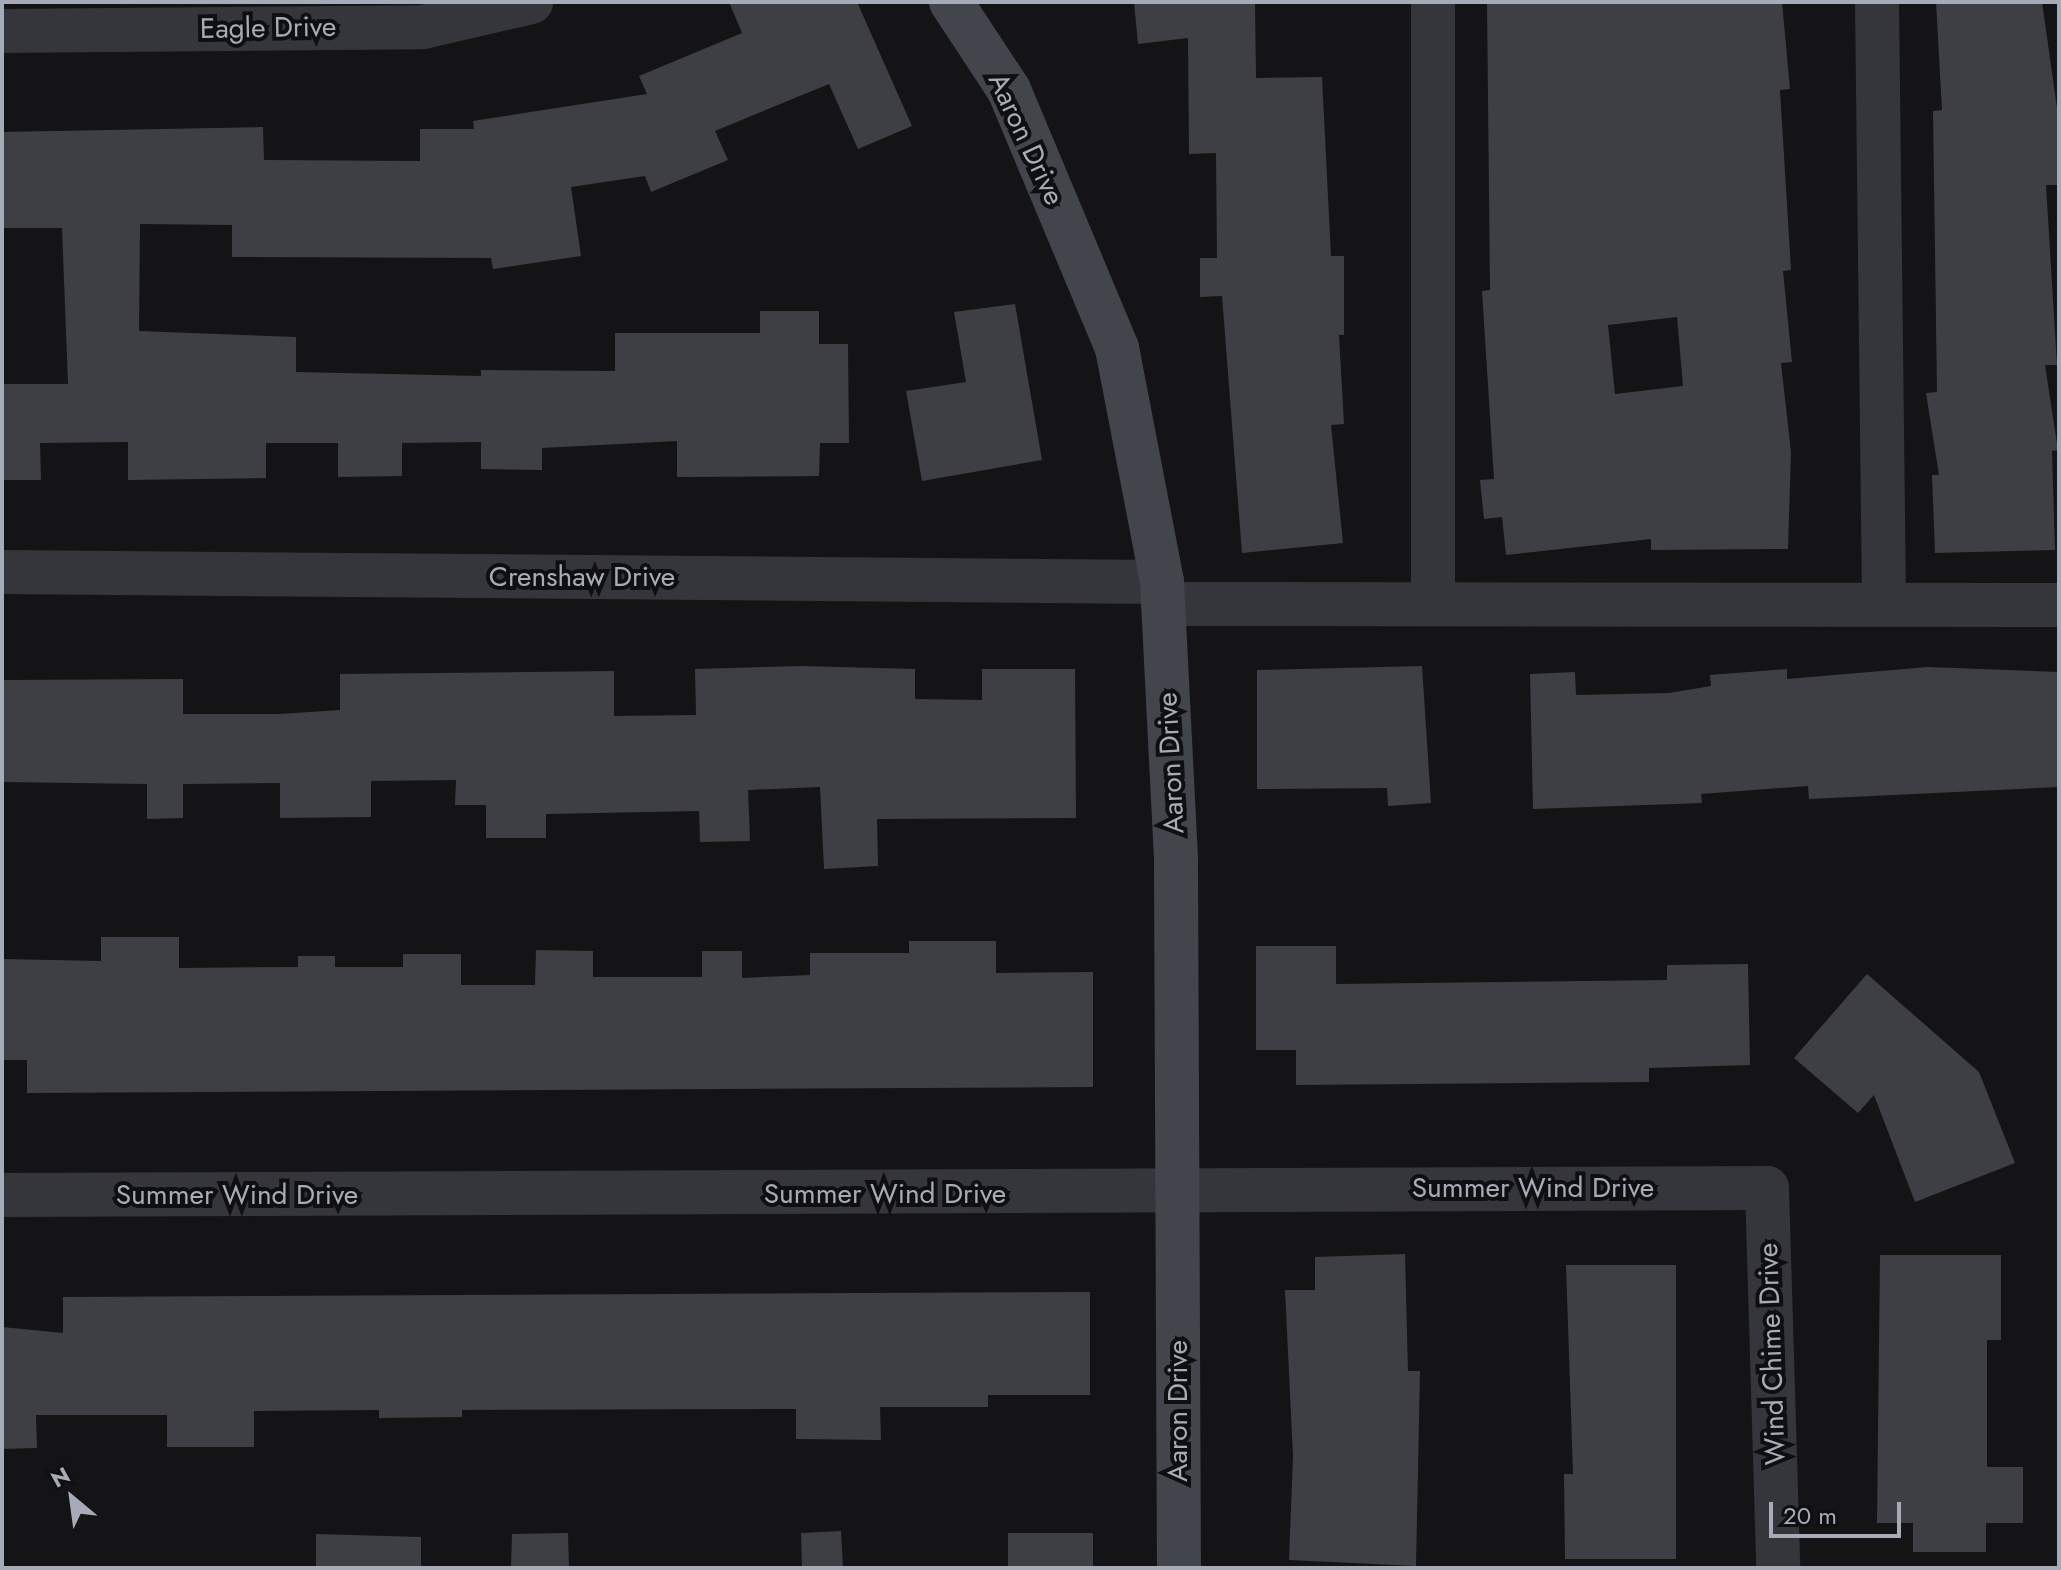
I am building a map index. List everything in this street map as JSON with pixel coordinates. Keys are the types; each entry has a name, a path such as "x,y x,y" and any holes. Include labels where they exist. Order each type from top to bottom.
{"street":[{"name":"Eagle Drive","path":"2,31 423,27 531,2"},
{"name":"Aaron Drive","path":"951,2 1009,90 1117,348 1163,593 1176,862 1179,1568"},
{"path":"1433,2 1433,604"},
{"path":"1877,2 1884,604"},
{"name":"Crenshaw Drive","path":"2,572 1163,593 1433,604 2059,605"},
{"name":"Summer Wind Drive","path":"2,1195 1177,1193 1767,1188"},
{"name":"Wind Chime Drive","path":"1767,1188 1778,1568"}],"building":[{"path":"729,2 857,2 912,126 858,149 829,84 715,131 728,160 651,192 645,176 571,187 581,256 493,269 491,258 232,257 232,225 140,224 139,331 296,337 296,372 481,376 481,370 615,371 615,333 760,333 760,311 819,311 819,344 848,344 849,443 820,443 819,476 677,477 677,441 542,448 542,470 481,469 481,442 402,443 402,476 338,477 338,443 266,443 266,478 128,480 128,442 40,443 41,480 2,480 2,384 68,384 62,228 2,228 2,132 263,127 264,160 420,161 420,129 474,129 473,121 647,94 639,76 742,33"},
{"path":"1134,2 1255,2 1256,78 1322,77 1331,256 1344,256 1344,335 1339,335 1344,424 1331,425 1343,543 1242,553 1222,296 1200,297 1200,258 1217,258 1216,153 1189,154 1188,38 1138,44"},
{"path":"1487,2 1782,2 1790,89 1780,90 1791,270 1783,271 1792,362 1781,363 1791,452 1788,549 1651,550 1651,539 1506,555 1502,517 1484,519 1480,480 1494,479 1482,291 1490,290","holes":["1677,317 1683,386 1615,394 1608,325"]},
{"path":"1936,2 2042,2 2057,108 2059,185 2046,185 2057,365 2045,365 2058,450 2052,451 2055,550 1935,553 1932,475 1939,475 1926,393 1937,392 1933,111 1942,110"},
{"path":"1015,304 1042,460 922,481 906,391 966,382 954,312"},
{"path":"802,666 915,669 915,699 982,700 982,669 1075,669 1076,818 877,819 878,866 824,869 820,787 748,790 750,841 700,842 699,811 546,814 546,838 486,838 486,805 455,805 456,780 371,781 371,817 280,818 280,783 183,784 183,818 147,819 147,784 3,782 3,680 183,679 183,714 279,714 340,710 340,674 614,671 614,716 696,715 695,669"},
{"path":"1422,666 1431,803 1388,806 1387,788 1257,789 1257,670"},
{"path":"1928,667 2059,672 2059,787 1809,799 1808,786 1701,794 1702,803 1533,809 1530,674 1575,672 1576,695 1669,693 1711,686 1710,675 1787,669 1787,679"},
{"path":"101,937 179,937 179,968 298,967 298,956 335,956 335,967 403,967 403,954 461,954 461,985 535,985 536,950 593,951 593,977 702,977 702,951 742,951 742,978 810,975 810,953 909,953 909,941 996,941 996,973 1093,972 1093,1087 27,1093 27,1060 2,1060 2,959 101,961"},
{"path":"1256,946 1336,946 1336,984 1667,980 1667,965 1748,964 1750,1065 1649,1068 1649,1082 1296,1085 1296,1050 1256,1050"},
{"path":"1867,974 1979,1072 2015,1163 1915,1202 1874,1095 1858,1113 1794,1058"},
{"path":"1405,1254 1408,1371 1420,1371 1416,1566 1289,1560 1293,1456 1285,1290 1315,1290 1315,1257"},
{"path":"1880,1255 2001,1255 2001,1340 1987,1340 1987,1467 2023,1467 2023,1523 1986,1523 1986,1552 1913,1552 1913,1523 1877,1523"},
{"path":"1566,1265 1676,1265 1676,1559 1565,1559 1564,1474 1573,1474"},
{"path":"1090,1292 1090,1395 988,1395 988,1407 880,1407 881,1440 796,1439 796,1409 462,1410 462,1417 379,1418 379,1410 254,1411 254,1447 167,1447 167,1415 36,1415 37,1448 2,1449 2,1327 63,1333 63,1297"},
{"path":"841,1531 843,1568 802,1568 801,1533"},
{"path":"568,1533 569,1568 511,1568 512,1534"},
{"path":"1008,1533 1093,1533 1093,1568 1008,1568"},
{"path":"316,1534 421,1537 421,1568 316,1568"}]}
